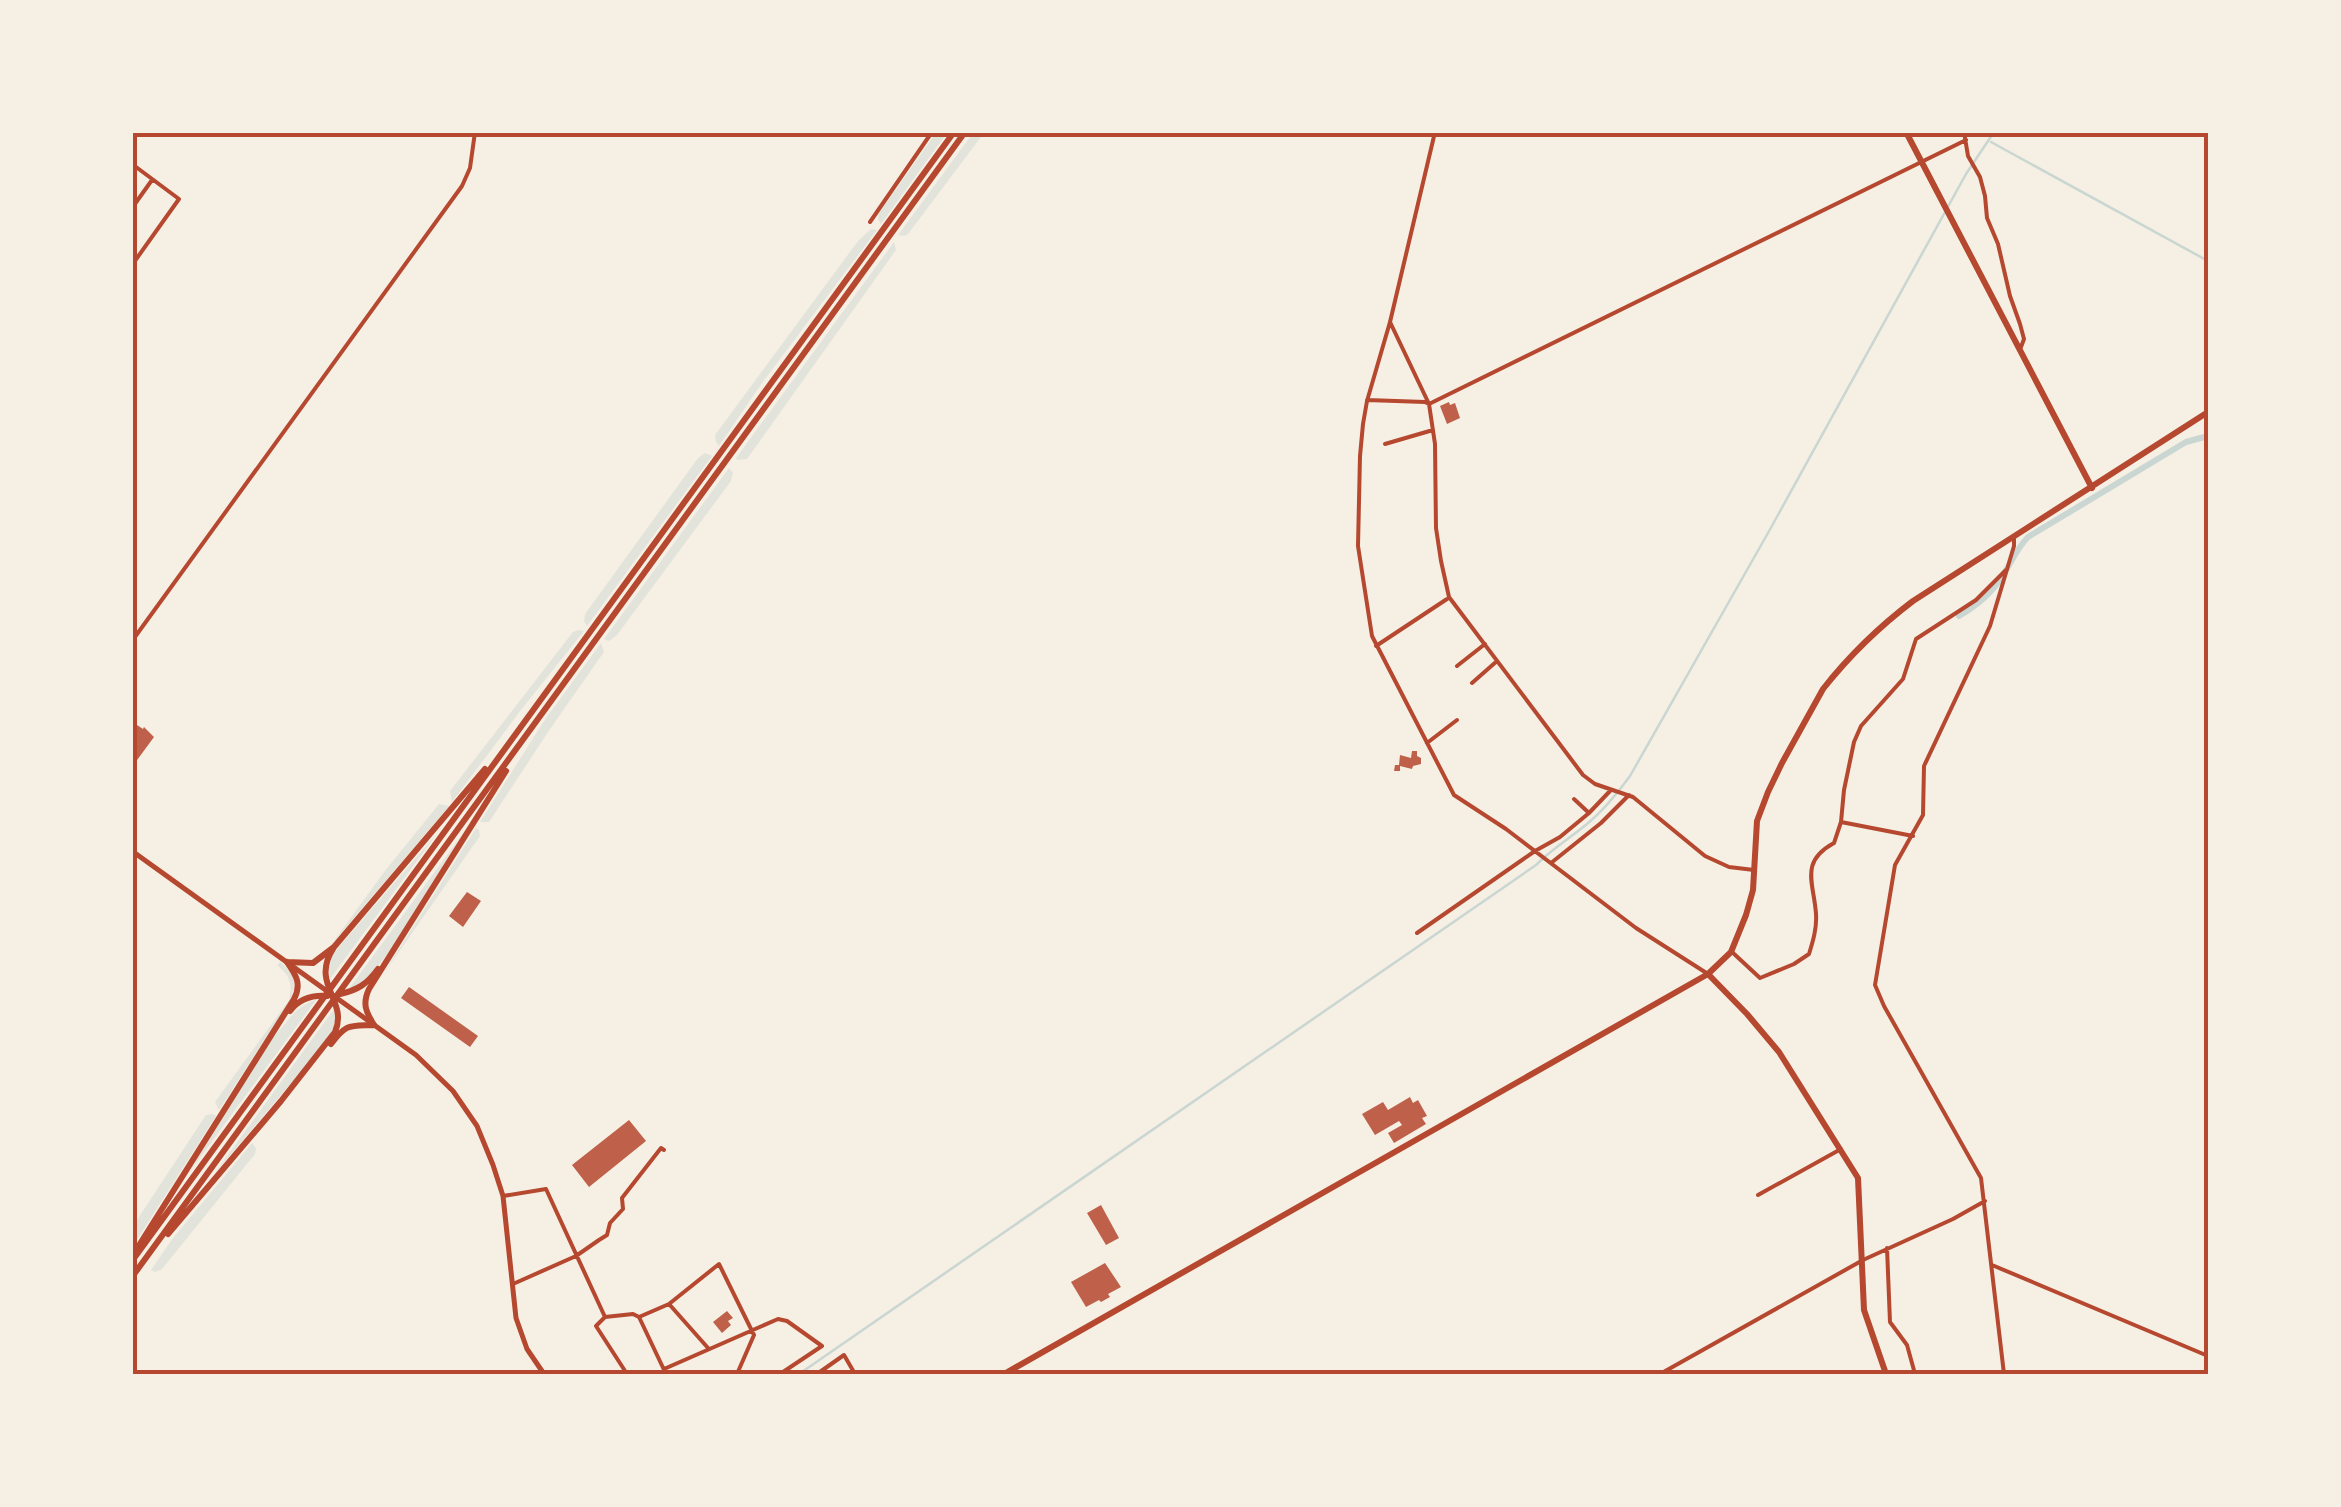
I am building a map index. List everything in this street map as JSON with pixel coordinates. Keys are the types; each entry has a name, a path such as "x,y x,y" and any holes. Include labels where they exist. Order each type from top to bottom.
{"main road":[{"path":"132,1277 521,726 954,132"},
{"path":"354,964 530,731 965,132"},
{"path":"1906,132 2092,488"},
{"path":"1004,1374 1708,974 1731,952 1746,915 1753,890 1758,821 1768,792 1823,689 1897,613 2208,412"},
{"path":"287,962 313,963 334,947 521,726"},
{"path":"374,1026 366,1012 365,998 530,731"},
{"path":"132,1277 322,1050 338,1025 324,969 334,947"},
{"path":"267,1039 300,1001 351,992 367,984 393,953"},
{"path":"132,1259 298,991 298,980 287,962"},
{"path":"1708,974 1765,1034 1858,1178 1864,1310 1886,1374"},
{"path":"132,1259 315,1018"},
{"path":"322,1050 351,1025 374,1026"}],"street":[{"path":"132,641 462,186 470,168 476,132"},
{"path":"870,222 932,132"},
{"path":"1435,132 1390,322 1367,400 1360,456 1358,546 1372,636 1454,796 1636,928 1708,974"},
{"path":"1964,132 2020,324 2024,340 2020,349"},
{"path":"1367,400 1429,404 1966,140"},
{"path":"132,164 179,199 132,264"},
{"path":"132,208 152,180"},
{"path":"1390,322 1429,404 1434,430 1440,561 1449,597 1583,775 1594,784 1642,804 1705,856 1729,867 1754,870"},
{"path":"1384,444 1434,430"},
{"path":"2004,1374 1981,1178 1875,985 1894,865 1922,815 1924,766 1990,626 2014,538"},
{"path":"1430,565 1440,561"},
{"path":"1731,952 1760,978 1809,954 1816,929 1811,866 1834,843 1854,742 1862,726 1903,679 1916,639 1976,600 2006,570"},
{"path":"1376,646 1449,597"},
{"path":"1456,666 1485,644"},
{"path":"1472,683 1497,660"},
{"path":"1428,742 1456,720"},
{"path":"1417,934 1560,837 1611,791"},
{"path":"1550,862 1600,823 1626,795"},
{"path":"1574,799 1589,813"},
{"path":"1840,822 1912,836"},
{"path":"132,851 416,1056 453,1092 477,1126 503,1196 516,1318 527,1348 544,1374"},
{"path":"513,1284 576,1256 607,1235 610,1223 623,1210 622,1198 661,1148 664,1150"},
{"path":"1758,1196 1841,1148"},
{"path":"503,1196 546,1189 606,1317"},
{"path":"1660,1374 1862,1260 1985,1201"},
{"path":"1887,1248 1890,1322 1911,1353 1916,1374"},
{"path":"639,1318 669,1304 719,1264 754,1334 736,1374"},
{"path":"1992,1265 2208,1356"},
{"path":"669,1304 708,1348"},
{"path":"627,1374 596,1326 606,1317 634,1314 639,1318 665,1372 708,1348 778,1319 787,1321 822,1346 780,1374"},
{"path":"817,1374 844,1355 855,1374"}],"shaded area":[{"path":"936,133 947,133 881,224 879,213"},
{"path":"973,133 984,133 908,234 898,235"},
{"path":"871,229 877,230 719,446 715,435 858,241"},
{"path":"894,242 896,250 747,459 737,460 736,458"},
{"path":"705,453 712,456 587,626 585,614"},
{"path":"729,468 733,473 731,481 617,635 609,641 604,639"},
{"path":"578,630 584,631 452,802 450,791"},
{"path":"601,643 604,652 489,822 480,822 546,718"},
{"path":"439,804 449,806 331,945 384,872"},
{"path":"476,828 480,836 382,976"},
{"path":"439,831 330,979 333,954"},
{"path":"461,836 392,948 367,980 348,990"},
{"path":"280,962 294,980 289,1002 219,1110 215,1102 289,1000 290,984 277,965"},
{"path":"316,1000 189,1173 270,1041 296,1011"},
{"path":"334,1009 335,1023 325,1043 214,1174"},
{"path":"206,1115 216,1116 133,1246 133,1226"},
{"path":"252,1143 255,1154 162,1269 151,1270 173,1238"}],"building":[{"path":"1455,403 1460,418 1447,424 1440,406"},
{"path":"137,725 154,737 132,767 132,731"},
{"path":"1412,751 1417,751 1421,764 1412,769 1400,766 1400,771 1394,771 1400,755 1411,758"},
{"path":"467,892 481,901 463,927 449,916"},
{"path":"409,987 478,1036 470,1047 401,998"},
{"path":"1410,1097 1413,1103 1418,1100 1427,1116 1422,1118 1426,1124 1394,1143 1388,1133 1402,1125 1399,1121 1375,1135 1362,1114 1383,1102 1388,1110"},
{"path":"629,1120 646,1141 589,1187 572,1165"},
{"path":"1101,1205 1119,1238 1106,1245 1087,1213"},
{"path":"1105,1263 1121,1287 1108,1294 1110,1297 1086,1307 1071,1282"},
{"path":"727,1311 733,1318 722,1333 713,1322"}],"waterway":[{"path":"799,1374 1536,865 1605,807 1630,776 1966,174 1994,132"},
{"path":"1991,142 2208,261"},
{"path":"1959,616 1992,590 2028,537 2186,442 2208,436"}]}
